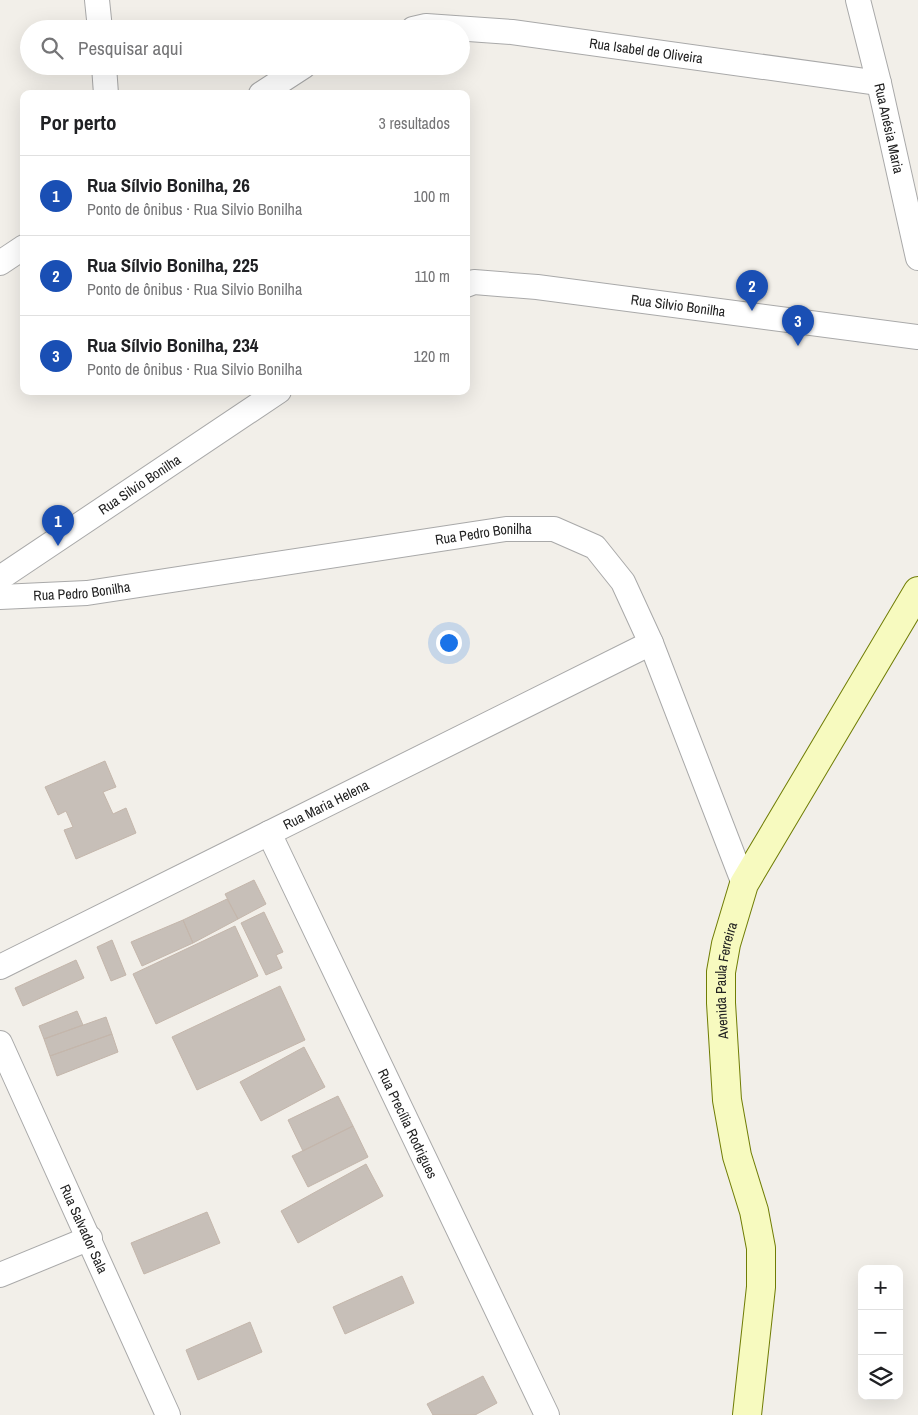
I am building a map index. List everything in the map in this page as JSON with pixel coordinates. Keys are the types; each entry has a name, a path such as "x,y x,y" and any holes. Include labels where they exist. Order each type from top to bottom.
{"main road":[{"name":"Avenida Paula Ferreira","path":"747,1415 761,1287 762,1248 754,1211 737,1156 729,1109 721,1003 721,972 726,944 744,884 918,591"}],"street":[{"path":"98,0 99,20"},
{"name":"Rua Anésia Maria","path":"858,0 879,83 918,258"},
{"name":"Rua Isabel de Oliveira","path":"470,29 512,32 879,83"},
{"path":"105,75 106,90"},
{"path":"267,90 290,75"},
{"path":"0,263 20,250"},
{"name":"Rua Silvio Bonilha","path":"470,284 474,282 537,287 918,337"},
{"name":"Rua Silvio Bonilha","path":"0,578 273,395"},
{"name":"Rua Pedro Bonilha","path":"0,597 87,594 506,529 554,529 594,547 623,582 651,643 744,884"},
{"name":"Rua Maria Helena","path":"0,967 651,643"},
{"name":"Rua Precília Rodrigues","path":"269,833 547,1415"},
{"name":"Rua Salvador Sala","path":"0,1043 90,1238 168,1415"},
{"path":"0,1275 90,1238"}],"building":[{"path":"105,761 116,787 103,792 113,814 126,808 136,833 76,859 64,830 73,827 66,811 58,815 45,787"},
{"path":"254,880 266,904 238,919 225,894"},
{"path":"227,899 238,919 193,943 183,920"},
{"path":"264,912 283,952 276,955 282,968 266,975 241,923"},
{"path":"183,920 193,943 142,966 131,942"},
{"path":"235,926 258,976 156,1024 133,974"},
{"path":"112,940 126,975 111,981 97,947"},
{"path":"76,960 84,978 23,1006 15,988"},
{"path":"280,986 305,1040 197,1090 172,1037"},
{"path":"77,1011 83,1025 44,1039 39,1026"},
{"path":"106,1017 112,1034 50,1056 44,1039"},
{"path":"112,1034 118,1052 57,1076 50,1056"},
{"path":"304,1047 325,1087 261,1121 240,1082"},
{"path":"338,1096 353,1126 303,1151 288,1120"},
{"path":"353,1126 368,1157 308,1187 292,1156"},
{"path":"366,1164 383,1196 298,1243 281,1211"},
{"path":"207,1212 220,1243 144,1274 131,1243"},
{"path":"402,1276 414,1303 345,1334 333,1307"},
{"path":"250,1322 262,1352 198,1380 186,1350"},
{"path":"483,1376 497,1403 475,1415 433,1415 427,1404"}],"place":[{"name":"Rua Sílvio Bonilha, 225","path":"752,311"},
{"name":"Rua Sílvio Bonilha, 234","path":"798,346"},
{"name":"Rua Sílvio Bonilha, 26","path":"58,546"}]}
